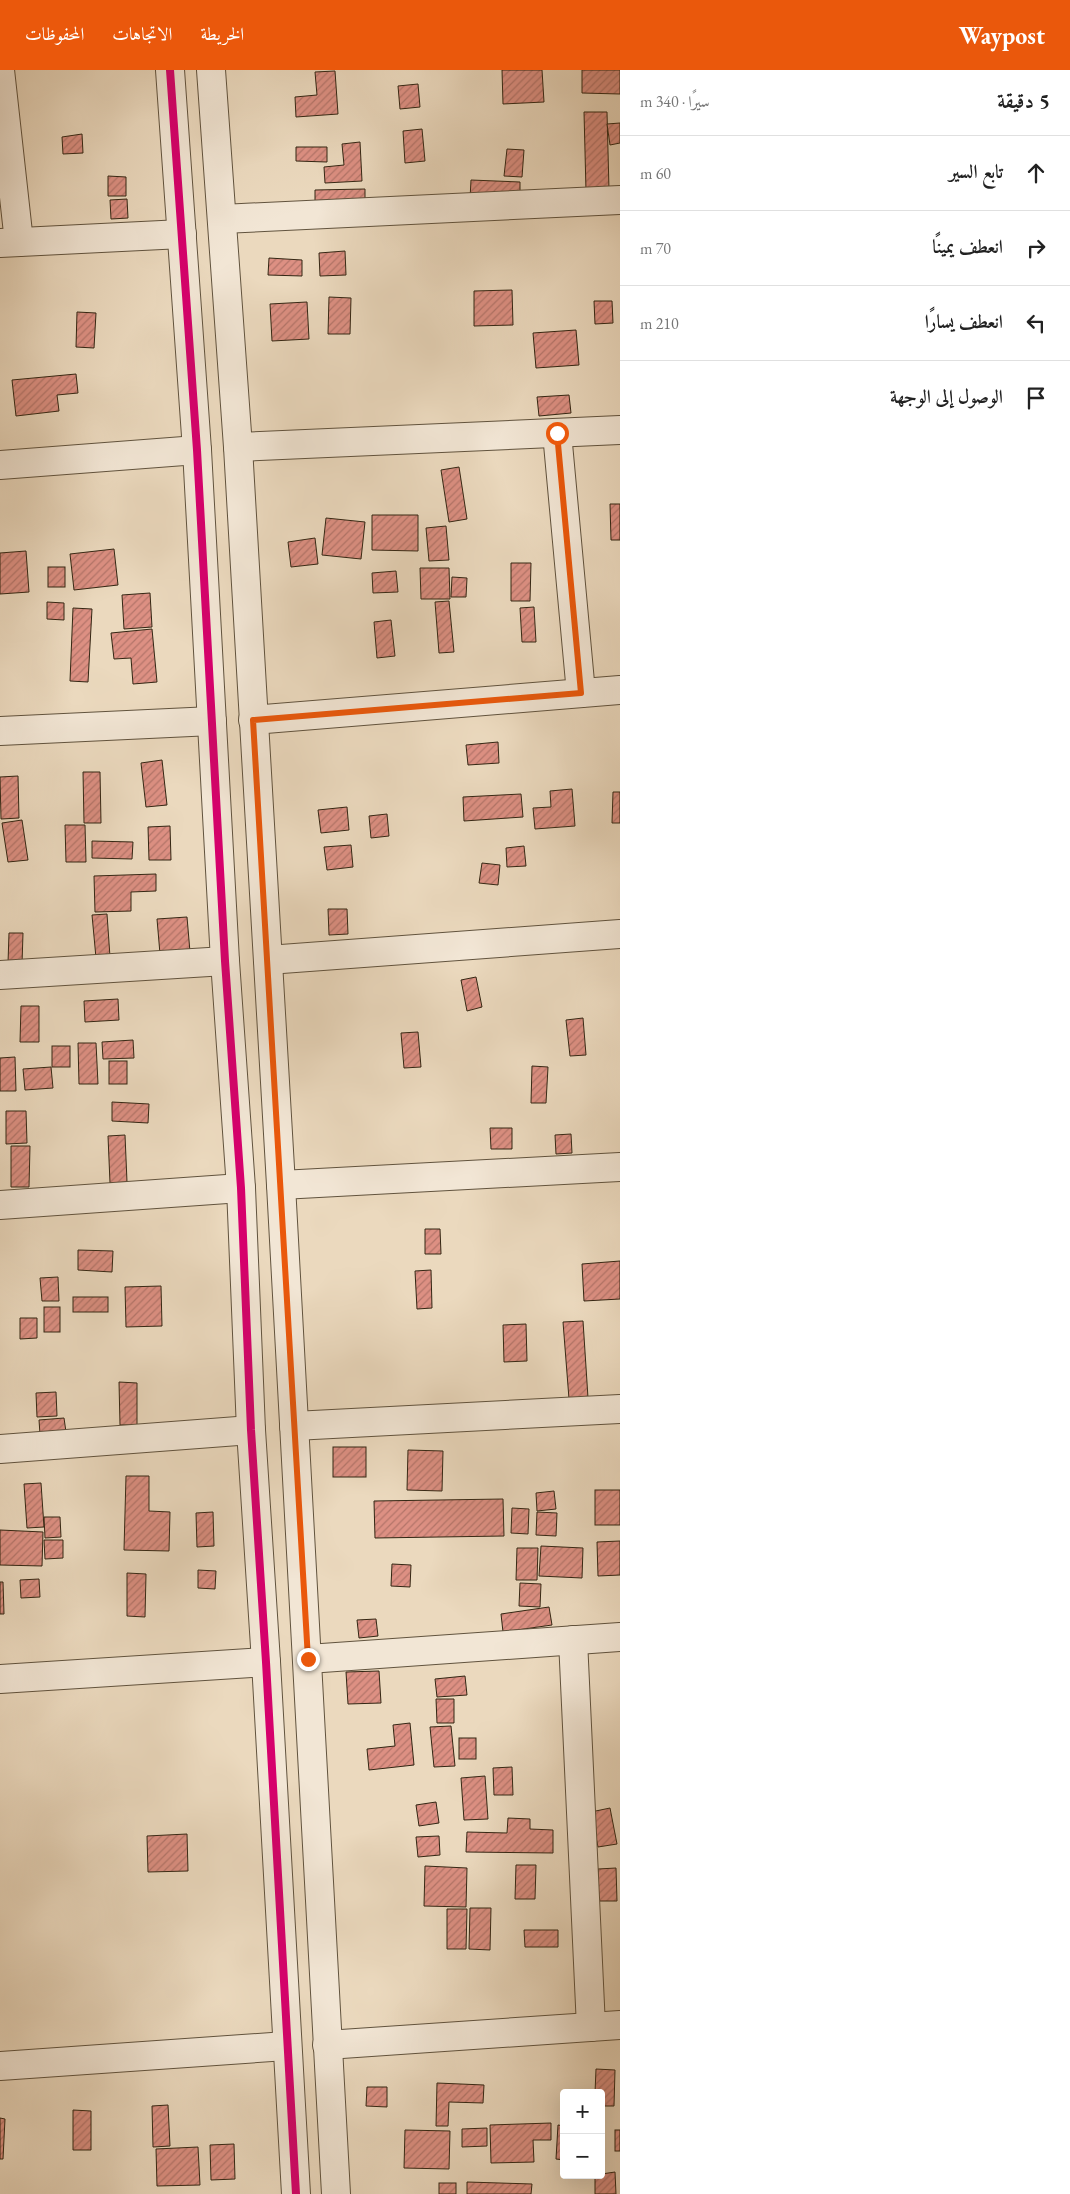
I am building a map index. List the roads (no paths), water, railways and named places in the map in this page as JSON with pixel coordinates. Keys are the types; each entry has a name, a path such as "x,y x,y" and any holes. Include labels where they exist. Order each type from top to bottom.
{"street":[{"path":"0,70 9,243 182,234"},
{"path":"170,70 197,450 225,961 241,1188 251,1430 284,1962 286,2046 296,2194"},
{"path":"211,70 238,447 308,1659 336,2194"},
{"path":"222,219 620,200"},
{"path":"238,447 620,430"},
{"path":"557,433 581,693"},
{"path":"0,465 197,450"},
{"path":"253,720 620,690"},
{"path":"0,731 212,721"},
{"path":"268,960 620,934"},
{"path":"0,975 225,961"},
{"path":"281,1186 620,1167"},
{"path":"0,1205 241,1188"},
{"path":"294,1426 620,1409"},
{"path":"0,1449 251,1430"},
{"path":"308,1659 620,1637"},
{"path":"574,1640 591,2027"},
{"path":"0,1679 266,1662"},
{"path":"327,2044 620,2025"},
{"path":"0,2066 286,2046"}]}
